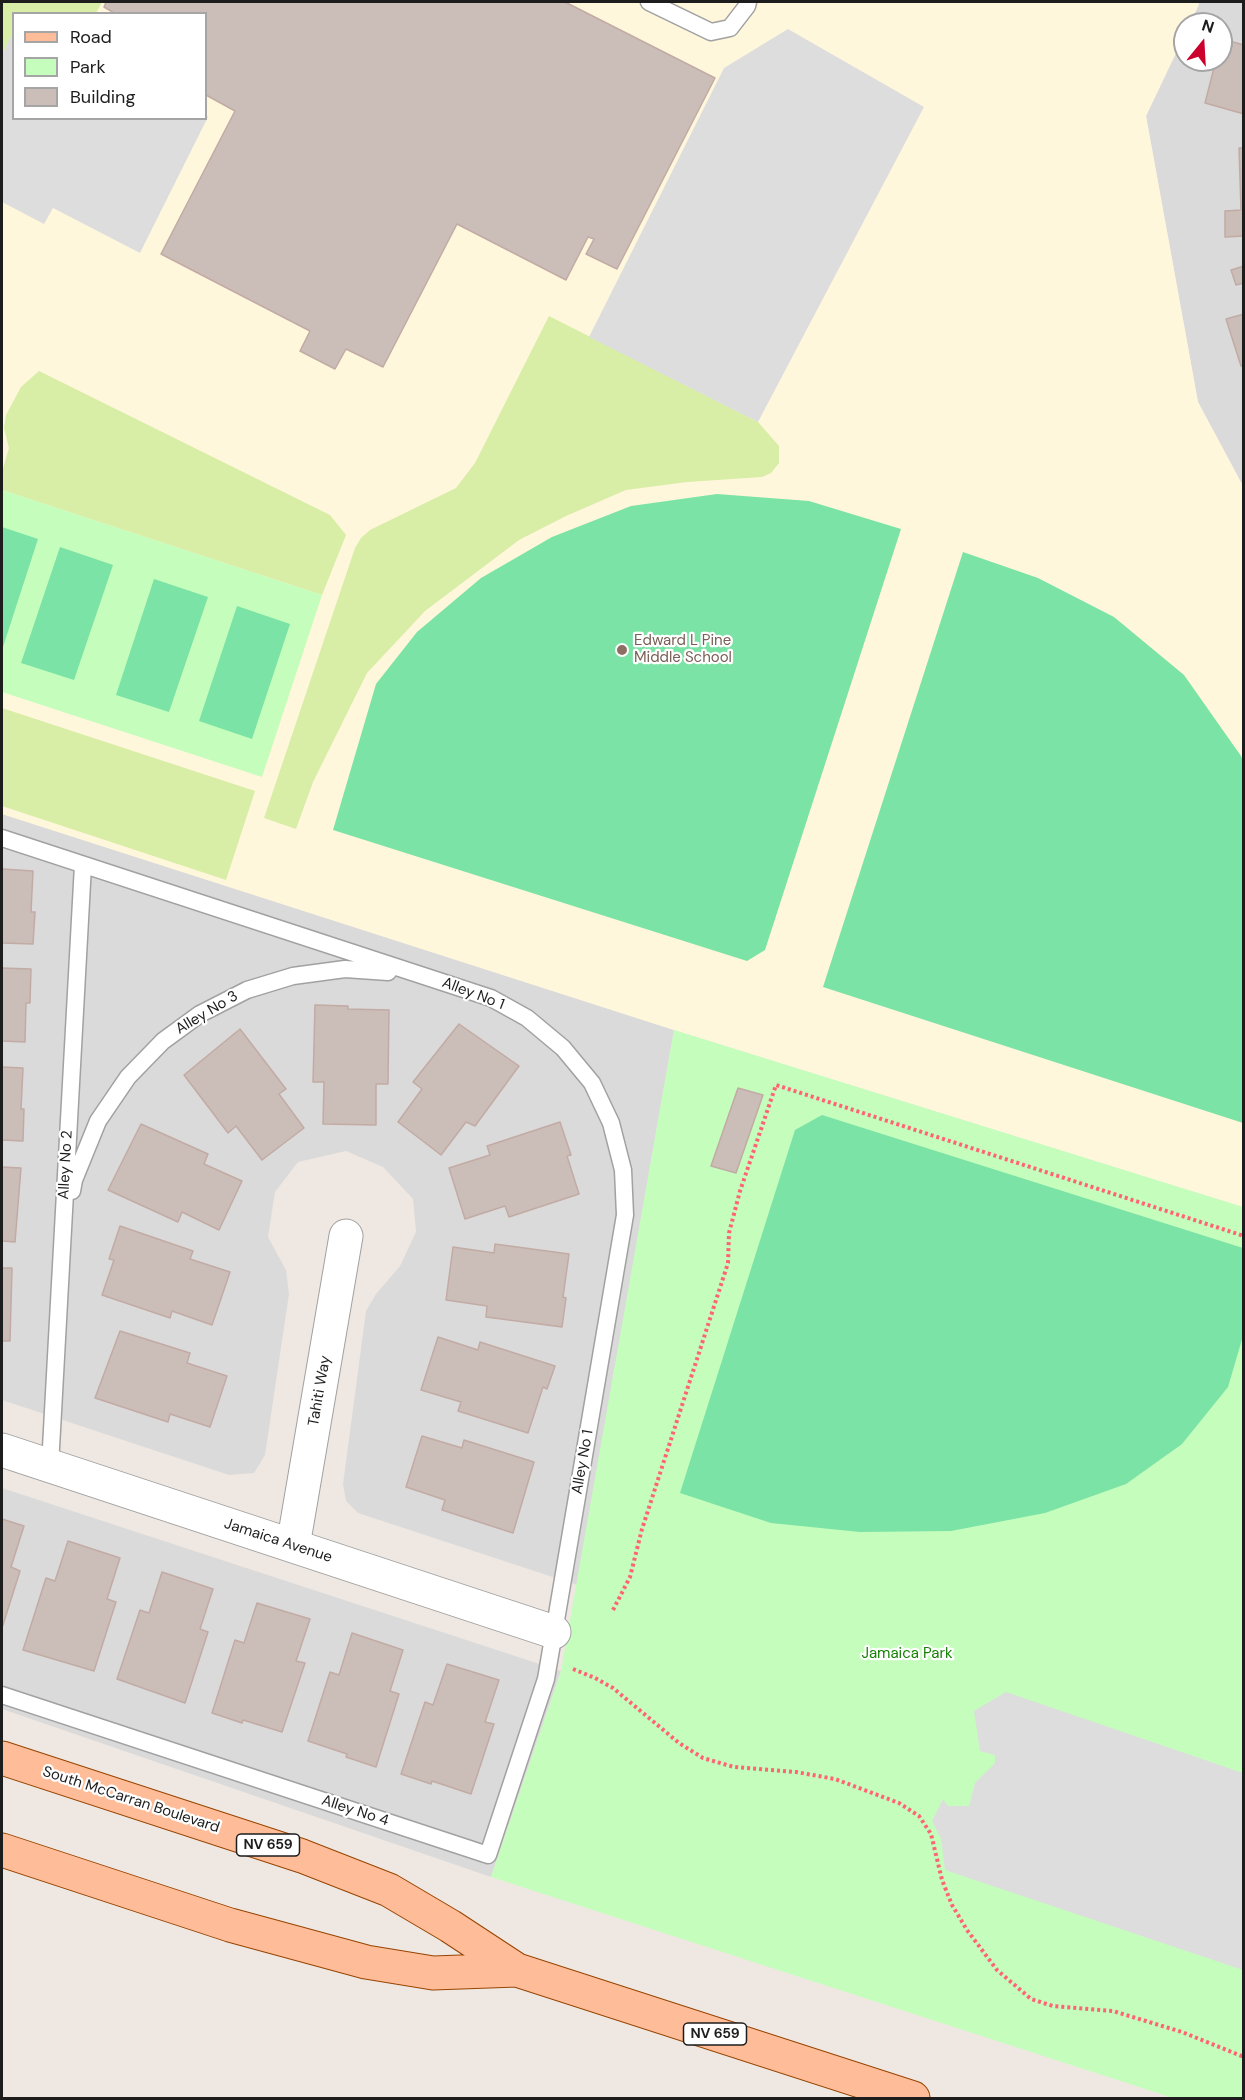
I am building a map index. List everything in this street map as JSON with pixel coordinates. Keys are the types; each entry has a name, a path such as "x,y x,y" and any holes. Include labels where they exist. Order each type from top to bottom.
{"main road":[{"name":"South McCarran Boulevard","path":"2,1758 302,1856 389,1890 450,1926 517,1970 913,2098"},
{"name":"South McCarran Boulevard","path":"2,1850 230,1925 366,1962 433,1973 517,1970"}],"street":[{"name":"Tahiti Way","path":"293,1546 346,1236"},
{"name":"Jamaica Avenue","path":"2,1450 293,1546 552,1646"}],"lane":[{"path":"649,2 711,32 730,28 748,2"},
{"name":"Alley No 1","path":"2,838 491,998 527,1018 563,1048 591,1083 611,1124 623,1170 625,1215 552,1646"},
{"name":"Alley No 2","path":"50,1466 83,865"},
{"name":"Alley No 3","path":"62,1244 74,1180 98,1121 128,1077 162,1041 200,1014 247,990 293,976 335,970 377,970 445,982"},
{"name":"Alley No 4","path":"2,1695 488,1855 546,1679 552,1646"}],"path":[{"path":"613,1610 630,1577 642,1529 728,1263 729,1233 776,1085 1244,1236"},
{"path":"552,1646 595,1678 613,1688 679,1743 703,1758 734,1767 796,1772 836,1779 900,1803 919,1816 931,1834 942,1880 952,1905 997,1970 1031,1999 1053,2006 1113,2011 1182,2032 1244,2057"}],"shaded area":[{"name":"Edward L Pine Middle School","path":"2,2 1196,2 1199,4 1195,12 1173,12 1173,59 1146,116 1198,402 1243,486 1243,1207 674,1030 2,814"},
{"path":"1200,2 1243,2 1243,486 1198,402 1146,116 1173,59 1173,72 1233,72 1233,12 1195,12"},
{"path":"788,29 924,107 758,422 589,337 724,68"},
{"path":"12,34 12,120 206,120 140,253 53,208 44,224 2,202 2,55"},
{"path":"2,814 674,1030 577,1585 358,1513 346,1501 343,1484 366,1311 376,1294 400,1266 416,1232 413,1199 383,1167 346,1151 298,1162 275,1192 268,1237 286,1270 289,1294 265,1455 254,1473 229,1475 2,1400"},
{"path":"2,1488 561,1671 491,1877 2,1709"},
{"path":"1006,1692 1243,1773 1243,1970 945,1870 941,1839 932,1821 943,1799 948,1806 969,1806 975,1783 995,1763 995,1755 980,1751 974,1711"}],"green space":[{"path":"2,2 102,2 97,12 12,12 12,34 2,55"},
{"path":"549,316 758,422 779,446 779,463 771,473 762,477 687,482 626,490 566,516 519,540 425,611 367,673 313,782 296,829 264,818 355,548 370,530 456,488 475,463"},
{"path":"39,371 330,515 346,535 322,595 2,490 2,472 9,448 4,428 6,415 21,387"},
{"path":"2,490 322,595 262,777 2,692"},
{"path":"717,494 809,501 901,529 765,950 747,961 333,830 376,684 417,632 481,578 552,537 631,506"},
{"path":"2,527 38,539 2,650"},
{"path":"60,547 113,565 74,680 21,663"},
{"path":"963,552 1038,578 1114,617 1184,675 1241,756 1244,764 1243,1123 823,987"},
{"path":"154,579 208,597 169,712 116,695"},
{"path":"237,606 290,624 252,739 199,721"},
{"path":"2,708 255,791 226,880 2,806"},
{"name":"Jamaica Park","path":"674,1030 1243,1207 1243,2098 1173,2098 491,1877 561,1671"},
{"path":"822,1115 1243,1248 1243,1336 1228,1387 1182,1444 1126,1484 1045,1513 951,1531 860,1532 771,1523 680,1493 795,1130"}],"building":[{"path":"106,2 565,2 715,78 617,269 586,254 594,239 588,237 566,280 457,224 383,367 346,349 335,369 300,351 310,331 161,254 235,111 207,96 207,12 113,12 104,7"},
{"path":"1233,42 1244,45 1244,114 1205,103 1213,72 1233,72"},
{"path":"1239,148 1244,148 1244,236 1225,237 1225,211 1241,210"},
{"path":"1244,266 1244,283 1236,285 1231,270"},
{"path":"1244,314 1244,366 1241,366 1226,319"},
{"path":"2,869 33,871 31,912 35,912 33,944 2,943"},
{"path":"2,968 31,969 30,1003 26,1003 25,1042 2,1041"},
{"path":"315,1005 389,1010 388,1084 376,1084 376,1125 323,1124 324,1082 313,1082"},
{"path":"459,1024 519,1066 475,1126 466,1122 441,1155 398,1122 422,1089 413,1082"},
{"path":"240,1029 286,1089 279,1094 304,1128 262,1160 236,1126 228,1133 184,1075"},
{"path":"2,1067 23,1068 21,1109 24,1109 23,1141 2,1140"},
{"path":"738,1088 763,1095 736,1173 711,1166"},
{"path":"560,1122 571,1155 567,1156 579,1194 509,1217 505,1206 465,1219 449,1168 490,1155 487,1146"},
{"path":"141,1124 208,1154 204,1164 242,1181 219,1230 182,1212 178,1222 108,1190"},
{"path":"2,1167 21,1168 15,1242 2,1241"},
{"path":"120,1226 193,1251 190,1259 230,1272 212,1325 172,1311 170,1318 102,1295 114,1260 109,1259"},
{"path":"495,1244 569,1254 563,1297 566,1298 562,1327 486,1317 487,1306 446,1300 453,1247 494,1253"},
{"path":"2,1268 12,1268 10,1341 2,1341"},
{"path":"120,1331 190,1353 187,1363 227,1376 210,1427 170,1414 168,1422 95,1398"},
{"path":"438,1337 478,1350 480,1342 555,1366 547,1389 543,1387 528,1433 458,1411 461,1402 421,1390"},
{"path":"422,1436 462,1448 464,1440 534,1462 513,1533 442,1510 445,1500 406,1487"},
{"path":"2,1519 24,1526 11,1567 20,1571 2,1628"},
{"path":"68,1541 120,1558 107,1599 116,1602 94,1671 23,1650 46,1578 55,1581"},
{"path":"162,1572 213,1589 200,1629 208,1632 185,1703 117,1679 140,1610 149,1613"},
{"path":"257,1603 310,1619 296,1661 305,1663 282,1732 212,1713 235,1640 244,1643"},
{"path":"352,1633 403,1650 390,1691 399,1694 376,1767 308,1741 330,1672 339,1675"},
{"path":"447,1664 499,1680 485,1722 494,1724 471,1794 401,1774 425,1702 433,1705"}],"place":[{"name":"Edward L Pine Middle School","path":"622,650"}]}
